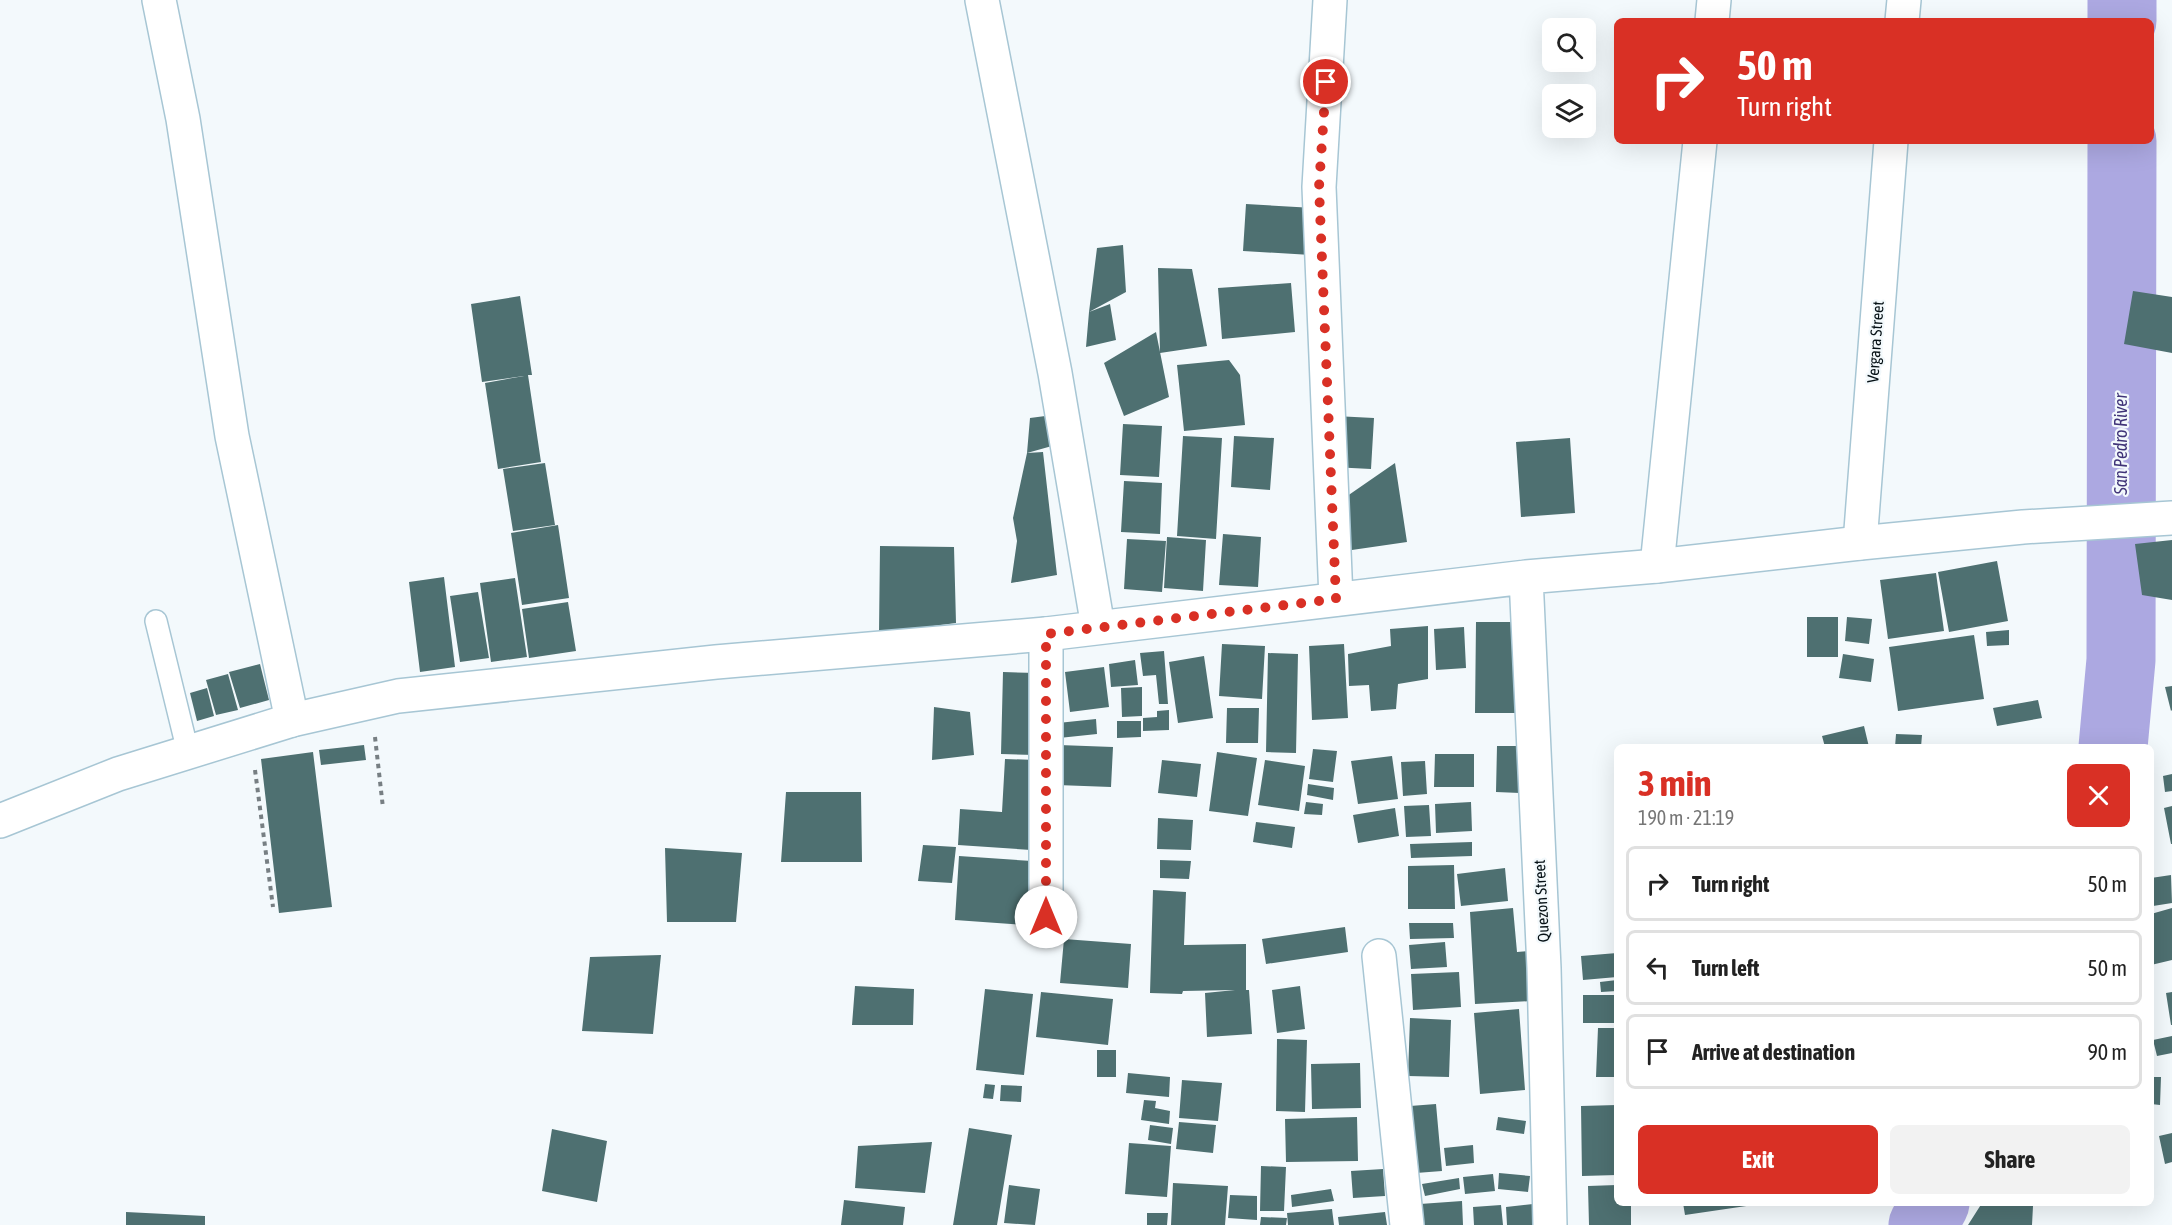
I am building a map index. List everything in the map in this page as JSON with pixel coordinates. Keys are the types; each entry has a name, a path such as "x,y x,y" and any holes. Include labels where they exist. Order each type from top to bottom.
{"street":[{"path":"159,0 183,119 232,436 292,720"},
{"path":"982,0 1055,373 1098,627"},
{"path":"1330,0 1319,187 1336,599"},
{"path":"1712,18 1714,0"},
{"path":"1902,18 1904,0"},
{"path":"1657,566 1700,144"},
{"name":"Vergara Street","path":"1860,543 1891,144"},
{"path":"0,821 118,774 188,752 292,720 398,696 716,662 1046,634 1526,577 1657,566 1860,543 2023,527 2172,518"},
{"name":"Quezon Street","path":"1526,577 1544,968 1550,1225"},
{"path":"1046,634 1046,917"},
{"path":"1379,956 1407,1225"}],"lane":[{"path":"156,621 188,752"}],"path":[{"path":"371,702 383,808"},
{"path":"251,733 273,907"}],"building":[{"path":"1246,204 1314,208 1311,255 1243,251"},
{"path":"1123,245 1126,292 1089,312 1097,248"},
{"path":"1158,268 1192,269 1207,346 1160,353"},
{"path":"1291,283 1295,332 1222,339 1218,288"},
{"path":"2133,291 2172,297 2172,353 2124,344"},
{"path":"520,296 532,375 528,375 541,462 498,469 485,383 524,376 482,382 471,304"},
{"path":"1110,304 1116,340 1086,347 1089,312"},
{"path":"1156,332 1169,397 1124,416 1104,363"},
{"path":"1229,360 1240,375 1245,425 1184,431 1177,365"},
{"path":"1053,415 1059,444 1027,453 1030,418"},
{"path":"1335,416 1374,418 1371,469 1332,467"},
{"path":"1123,424 1162,426 1159,477 1120,475"},
{"path":"1183,436 1222,438 1216,539 1177,536"},
{"path":"1234,436 1274,438 1270,490 1231,487"},
{"path":"1570,438 1575,513 1521,517 1516,442"},
{"path":"1043,452 1057,575 1011,583 1017,541 1013,518 1027,453"},
{"path":"545,463 555,525 513,531 503,469"},
{"path":"1395,463 1407,542 1338,552 1340,501"},
{"path":"1124,481 1162,483 1160,534 1121,532"},
{"path":"558,525 569,598 522,605 511,533"},
{"path":"1223,534 1261,537 1258,587 1219,585"},
{"path":"1167,537 1206,540 1203,591 1164,588"},
{"path":"1127,539 1166,541 1162,592 1124,589"},
{"path":"2172,540 2172,600 2142,595 2135,544"},
{"path":"880,546 954,547 956,623 879,633"},
{"path":"1997,561 2008,621 1949,632 1938,572"},
{"path":"1936,573 1944,631 1888,639 1880,580"},
{"path":"444,577 455,667 420,672 409,582"},
{"path":"515,578 527,657 491,662 480,583"},
{"path":"478,592 489,658 460,662 450,596"},
{"path":"568,602 576,651 529,658 522,609"},
{"path":"1807,617 1838,617 1838,657 1807,657"},
{"path":"1847,617 1872,619 1869,644 1845,641"},
{"path":"1476,622 1521,622 1520,713 1475,713"},
{"path":"1428,626 1428,679 1398,684 1396,709 1371,711 1369,685 1349,686 1348,654 1391,646 1390,629"},
{"path":"1464,627 1466,668 1436,670 1434,629"},
{"path":"2009,630 2009,645 1987,646 1986,632"},
{"path":"1974,635 1984,699 1898,711 1889,647"},
{"path":"1222,644 1265,646 1262,699 1219,696"},
{"path":"1344,644 1348,718 1312,720 1309,646"},
{"path":"1164,651 1168,704 1159,704 1156,675 1143,676 1140,653"},
{"path":"1268,653 1298,654 1296,753 1266,752"},
{"path":"1843,654 1874,659 1871,682 1839,678"},
{"path":"1204,656 1213,718 1178,723 1169,662"},
{"path":"1135,660 1138,685 1111,687 1109,664"},
{"path":"260,664 269,700 240,708 229,672"},
{"path":"1104,667 1109,707 1070,712 1065,672"},
{"path":"1003,672 1037,673 1035,755 1001,754"},
{"path":"228,674 238,710 216,715 206,680"},
{"path":"2172,686 2172,710 2171,711 2165,687"},
{"path":"1142,687 1142,716 1122,717 1121,688"},
{"path":"207,688 214,716 197,721 190,693"},
{"path":"2038,700 2042,718 1997,726 1993,708"},
{"path":"934,707 970,712 974,755 932,760"},
{"path":"1227,708 1259,708 1258,743 1226,743"},
{"path":"1169,710 1169,730 1143,731 1143,718 1157,717 1157,711"},
{"path":"1096,719 1097,734 1059,738 1058,723"},
{"path":"1117,721 1141,721 1141,737 1117,738"},
{"path":"1864,726 1868,744 1824,744 1822,736"},
{"path":"1896,734 1922,735 1921,744 1895,744"},
{"path":"364,745 366,760 321,765 319,750"},
{"path":"1059,745 1113,747 1111,787 1057,785"},
{"path":"1497,746 1521,746 1520,793 1496,792"},
{"path":"1313,749 1337,751 1333,782 1309,779"},
{"path":"313,752 332,907 279,913 261,759"},
{"path":"1217,752 1257,758 1248,816 1209,811"},
{"path":"1435,754 1474,754 1474,787 1434,787"},
{"path":"1392,756 1398,799 1358,804 1351,761"},
{"path":"1005,759 1036,760 1031,850 958,845 960,809 1002,812"},
{"path":"1162,760 1201,764 1197,797 1158,793"},
{"path":"1265,760 1305,766 1299,811 1258,805"},
{"path":"1425,761 1427,794 1403,796 1401,762"},
{"path":"2172,774 2172,791 2165,792 2163,776"},
{"path":"1308,784 1334,788 1333,800 1307,795"},
{"path":"786,792 861,792 862,862 781,862"},
{"path":"1306,802 1323,804 1322,815 1304,814"},
{"path":"1471,802 1472,831 1436,833 1435,804"},
{"path":"1429,805 1431,836 1406,837 1404,806"},
{"path":"2172,806 2172,844 2171,844 2164,808"},
{"path":"1395,808 1399,836 1358,843 1353,815"},
{"path":"1158,818 1193,820 1191,850 1157,849"},
{"path":"1256,822 1295,827 1292,848 1253,842"},
{"path":"1472,842 1472,856 1411,858 1410,844"},
{"path":"923,845 956,847 952,883 918,881"},
{"path":"665,848 742,853 736,922 667,922"},
{"path":"959,856 1032,861 1027,925 955,920"},
{"path":"1160,860 1191,861 1189,879 1160,878"},
{"path":"1454,865 1455,909 1408,909 1408,866"},
{"path":"1505,868 1508,901 1461,906 1457,874"},
{"path":"2171,875 2172,903 2154,906 2154,878"},
{"path":"1153,890 1186,892 1184,945 1246,944 1246,990 1249,990 1252,1034 1207,1037 1205,993 1235,990 1183,991 1182,994 1150,993"},
{"path":"1513,908 1517,952 1529,951 1532,1001 1475,1004 1470,912"},
{"path":"2172,908 2172,960 2154,964 2154,913"},
{"path":"1409,923 1453,923 1454,938 1410,939"},
{"path":"1345,927 1348,952 1266,964 1262,939"},
{"path":"1064,939 1131,944 1128,988 1060,983"},
{"path":"1445,942 1447,967 1411,969 1409,945"},
{"path":"1614,953 1614,977 1583,980 1581,956"},
{"path":"661,955 653,1034 582,1031 590,957"},
{"path":"1459,972 1461,1007 1413,1010 1411,974"},
{"path":"1614,980 1614,991 1601,992 1600,982"},
{"path":"855,986 914,989 913,1025 852,1025"},
{"path":"1300,986 1305,1029 1277,1033 1272,990"},
{"path":"985,989 1033,994 1024,1075 976,1070"},
{"path":"1041,992 1113,999 1108,1045 1036,1037"},
{"path":"2172,992 2172,1025 2171,1025 2166,993"},
{"path":"1583,995 1614,995 1614,1023 1583,1023"},
{"path":"1519,1009 1525,1090 1480,1094 1474,1013"},
{"path":"1410,1018 1451,1020 1449,1077 1408,1076"},
{"path":"1598,1028 1614,1028 1614,1077 1596,1077"},
{"path":"2172,1036 2172,1053 2157,1056 2154,1040"},
{"path":"1277,1039 1307,1040 1305,1112 1276,1111"},
{"path":"1097,1050 1116,1050 1116,1077 1097,1077"},
{"path":"1360,1063 1361,1108 1312,1109 1311,1064"},
{"path":"1128,1073 1170,1077 1169,1097 1126,1093"},
{"path":"2154,1077 2161,1077 2160,1105 2154,1104"},
{"path":"1182,1080 1222,1083 1218,1121 1179,1118"},
{"path":"985,1084 995,1085 993,1099 983,1098"},
{"path":"1001,1085 1022,1086 1021,1102 1000,1101"},
{"path":"1144,1100 1156,1101 1155,1108 1170,1111 1169,1124 1141,1120"},
{"path":"1436,1104 1442,1171 1416,1173 1410,1106"},
{"path":"1614,1105 1614,1175 1582,1176 1581,1106"},
{"path":"1357,1117 1358,1161 1286,1162 1285,1119"},
{"path":"1498,1117 1526,1121 1524,1134 1496,1130"},
{"path":"1179,1122 1216,1125 1213,1153 1176,1149"},
{"path":"1150,1125 1173,1128 1171,1144 1148,1140"},
{"path":"969,1128 1012,1135 997,1225 953,1225"},
{"path":"552,1129 607,1141 597,1202 542,1191"},
{"path":"2172,1133 2172,1162 2165,1164 2159,1136"},
{"path":"932,1142 925,1193 855,1188 858,1146"},
{"path":"1129,1143 1171,1146 1167,1197 1125,1194"},
{"path":"1473,1145 1474,1163 1446,1166 1444,1148"},
{"path":"1261,1166 1286,1167 1284,1211 1260,1211"},
{"path":"1383,1169 1385,1196 1353,1198 1351,1171"},
{"path":"1499,1173 1530,1176 1528,1192 1498,1189"},
{"path":"1493,1174 1495,1191 1465,1194 1463,1177"},
{"path":"1459,1178 1460,1189 1425,1196 1422,1184"},
{"path":"1173,1183 1228,1186 1225,1225 1171,1225"},
{"path":"1009,1185 1040,1189 1035,1225 1004,1223"},
{"path":"1614,1185 1614,1206 1631,1206 1631,1225 1589,1225 1588,1186"},
{"path":"1331,1189 1334,1201 1292,1207 1291,1195"},
{"path":"1230,1195 1257,1196 1257,1220 1228,1218"},
{"path":"844,1200 905,1207 903,1225 841,1225"},
{"path":"1462,1201 1463,1225 1421,1225 1420,1204"},
{"path":"1542,1203 1543,1225 1507,1225 1506,1207"},
{"path":"1501,1205 1503,1225 1474,1225 1473,1207"},
{"path":"1684,1206 1746,1206 1685,1215"},
{"path":"1980,1206 2033,1206 2032,1225 1968,1225"},
{"path":"1332,1209 1334,1225 1288,1225 1287,1213"},
{"path":"126,1212 205,1216 205,1225 126,1225"},
{"path":"1385,1212 1387,1225 1339,1225 1338,1217"},
{"path":"1147,1213 1168,1213 1167,1225 1147,1225"},
{"path":"1261,1217 1287,1218 1286,1225 1260,1225"}],"waterway":[{"name":"San Pedro River","path":"2122,0 2122,18"},
{"name":"San Pedro River","path":"2113,744 2121,660 2122,144"},
{"name":"San Pedro River","path":"1923,1225 1933,1206"}],"route":[{"path":"1046,917 1046,634 1336,599 1319,187 1326,82"}]}
